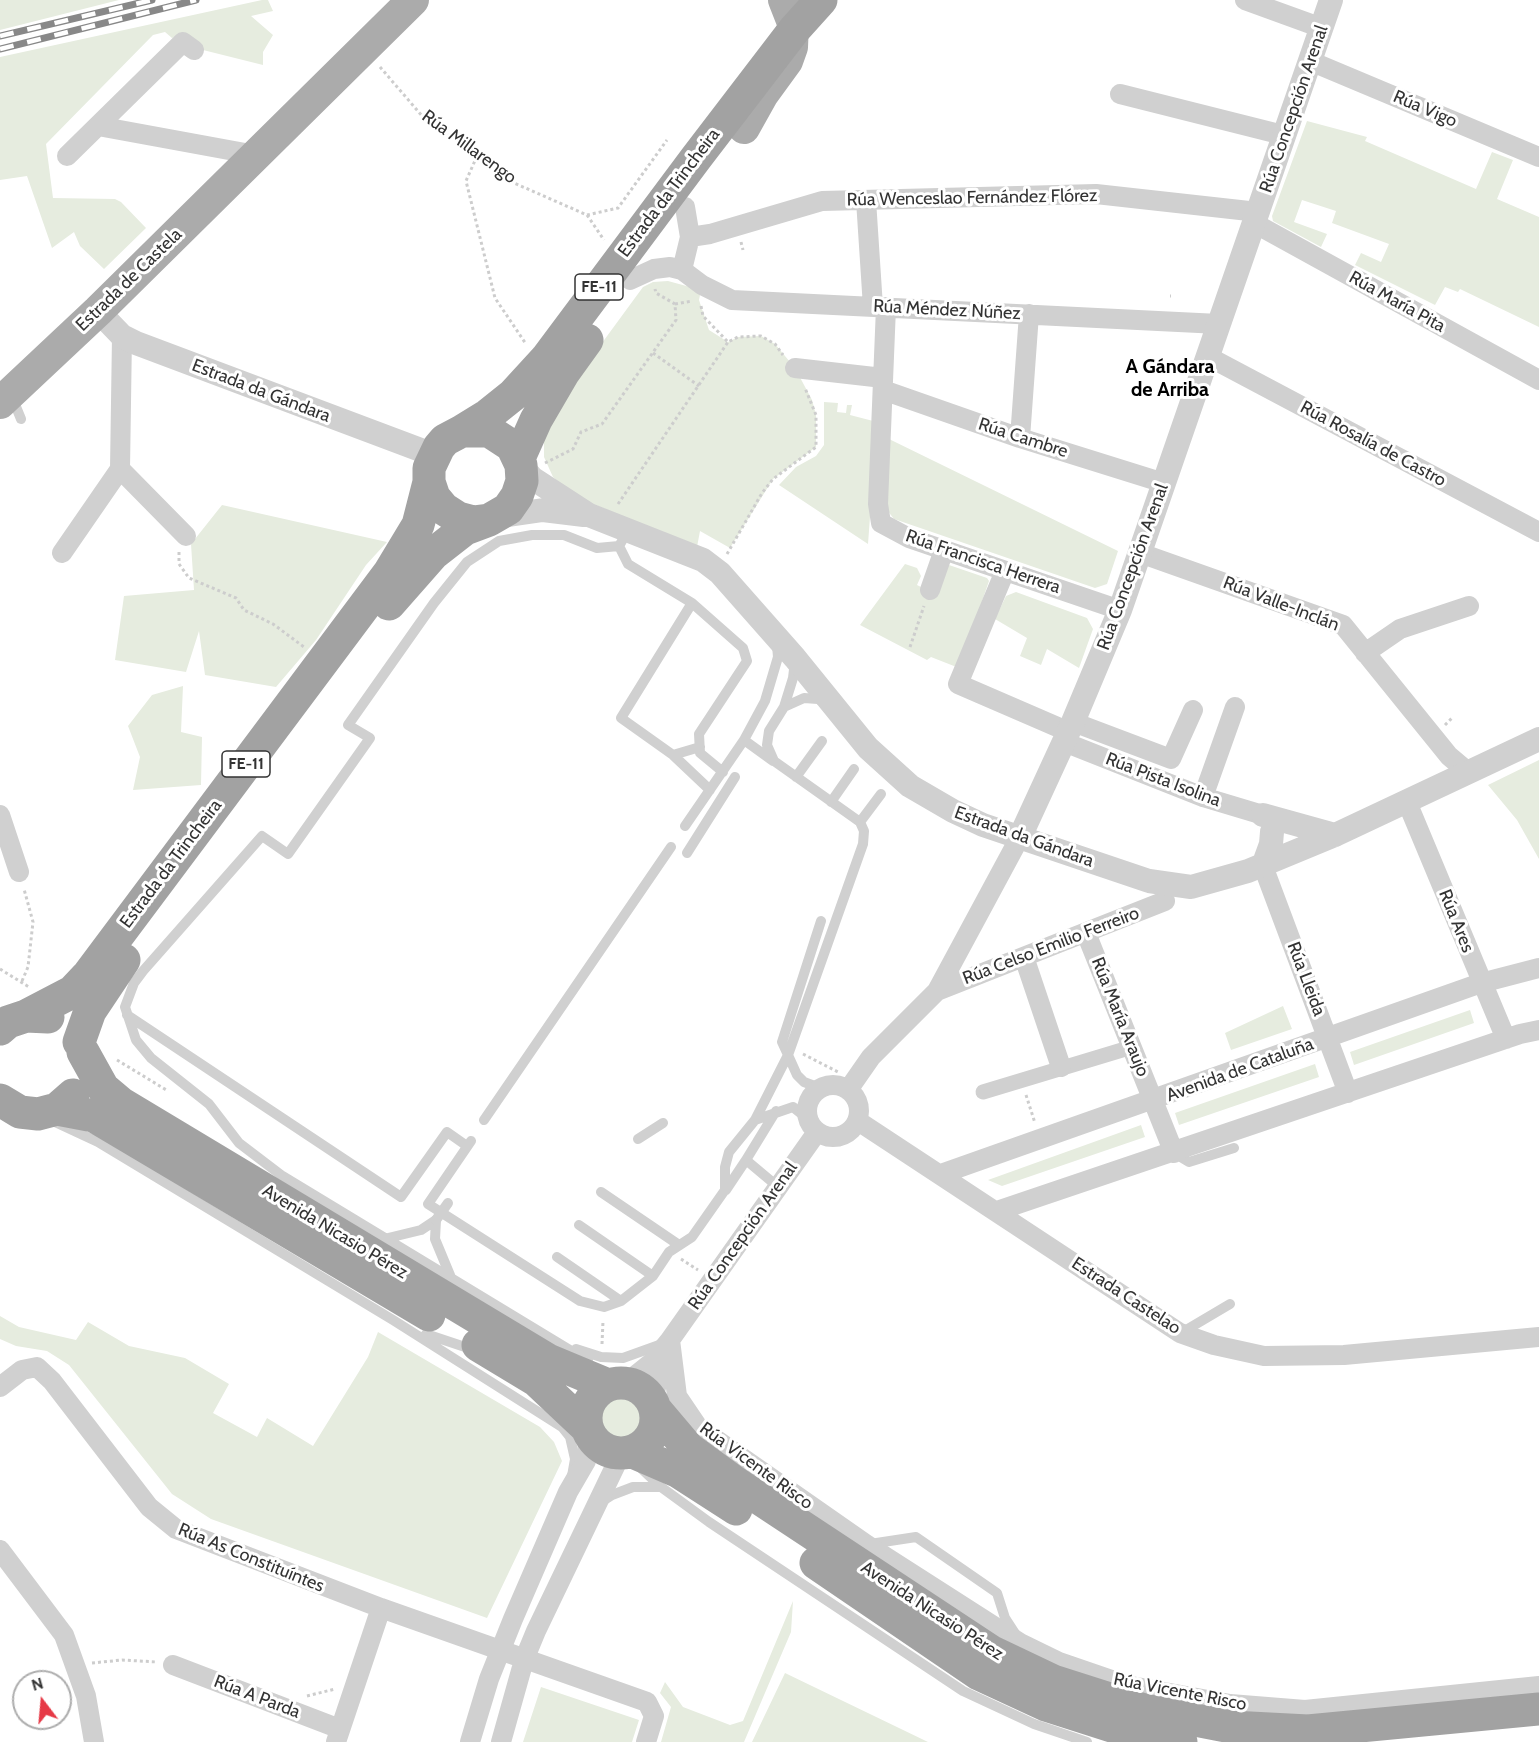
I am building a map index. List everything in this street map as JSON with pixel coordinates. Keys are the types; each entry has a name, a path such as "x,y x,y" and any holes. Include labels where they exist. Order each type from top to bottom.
{"highway":[{"name":"Estrada da Trincheira","path":"523,465 536,420 564,372 642,281 688,222 789,15 821,0"},
{"name":"Estrada da Trincheira","path":"462,431 488,415 513,395 546,359 732,128 781,83 841,0"},
{"path":"462,431 489,430 512,446 523,465"},
{"name":"FE-11","path":"431,468 445,440 462,431"},
{"name":"FE-11","path":"492,519 508,509 517,496 522,481 523,465"},
{"name":"Estrada da Trincheira","path":"16,1018 72,992 89,974 389,573 418,525 431,468"},
{"path":"431,468 434,497 451,514 473,522 492,519"},
{"name":"Estrada da Trincheira","path":"23,1114 70,1099 80,1085 91,1050 90,1011 104,988 404,584 433,554 465,529 492,519"},
{"name":"Avenida Nicasio Pérez","path":"16,1018 42,1016 57,1020 70,1029 91,1050 103,1088 122,1104 548,1360 618,1384"},
{"name":"Avenida Nicasio Pérez","path":"23,1114 94,1116 536,1380 587,1431"},
{"path":"618,1384 646,1393 654,1406 656,1420 650,1439 626,1453 602,1449 587,1431 587,1407 599,1390 618,1384"},
{"name":"Avenida Nicasio Pérez","path":"654,1406 688,1448 791,1520 992,1652 1053,1681 1144,1710 1231,1727 1308,1731 1539,1709"},
{"name":"Avenida Nicasio Pérez","path":"626,1453 677,1471 724,1500 979,1674 1046,1705 1143,1736 1181,1742"},
{"path":"1411,1742 1539,1730"}],"main road":[{"name":"Estrada de Castela","path":"11,405 98,311 413,0"},
{"path":"732,128 768,52 774,25 770,0"}],"street":[{"path":"1245,0 1322,28"},
{"name":"Rúa Concepción Arenal","path":"851,1085 871,1057 937,991 959,946 1020,837 1069,732 1120,610 1331,0"},
{"path":"67,156 183,42 194,50"},
{"name":"Rúa Vigo","path":"1310,61 1539,158"},
{"path":"1120,94 1283,135"},
{"path":"98,126 256,155"},
{"name":"Rúa Wenceslao Fernández Flórez","path":"688,222 710,234 822,201 1096,194 1256,218"},
{"name":"Rúa Francisca Herrera","path":"866,200 879,307 883,384 878,504 881,523 909,538 1120,610"},
{"name":"Rúa María Pita","path":"1256,218 1539,380"},
{"path":"642,281 654,269 670,267 682,270 688,222"},
{"name":"Rúa Méndez Núñez","path":"682,270 702,285 732,300 1219,324"},
{"name":"Estrada da Gándara","path":"98,311 122,336 431,468"},
{"path":"1020,438 1029,314"},
{"path":"62,553 120,469 122,336"},
{"name":"Rúa Rosalía de Castro","path":"1207,356 1539,532"},
{"name":"Rúa Cambre","path":"795,368 883,384 1020,438 1164,483"},
{"path":"523,465 610,528"},
{"path":"120,469 186,536"},
{"path":"492,519 543,510 610,528"},
{"name":"Estrada da Gándara","path":"610,528 703,560 720,573 795,658 868,748 910,786 983,825 1149,881 1191,887 1263,866 1407,802 1539,739"},
{"path":"930,591 944,550"},
{"name":"Rúa Valle-Inclán","path":"1140,553 1343,625 1449,756 1468,772"},
{"path":"1005,571 958,684 1069,732 1171,759 1193,710"},
{"path":"1365,653 1400,629 1469,606"},
{"path":"1203,797 1235,707"},
{"name":"Rúa Pista Isolina","path":"1069,732 1203,797 1274,823"},
{"name":"Rúa Ares","path":"1407,802 1506,1039"},
{"path":"0,815 19,873"},
{"path":"1274,823 1335,835"},
{"path":"1274,823 1296,852"},
{"path":"1263,866 1271,844 1274,823"},
{"name":"Rúa Lleida","path":"1263,866 1348,1093"},
{"path":"1149,881 1165,901 1191,887"},
{"name":"Rúa Celso Emilio Ferreiro","path":"937,991 1165,901"},
{"name":"Rúa María Araujo","path":"1086,933 1174,1153"},
{"path":"959,946 961,960 967,967 982,973"},
{"path":"1024,957 1060,1067"},
{"name":"Avenida de Cataluña","path":"941,1174 1155,1101 1481,983 1539,968"},
{"path":"997,1211 1506,1039 1539,1030"},
{"path":"983,1092 1132,1047"},
{"path":"851,1085 858,1104 858,1121 847,1133 839,1136 824,1136 812,1126 806,1112 810,1098 820,1088 851,1085"},
{"name":"Estrada Castelao","path":"858,1121 1180,1333 1264,1356 1344,1355 1539,1337"},
{"name":"Rúa Concepción Arenal","path":"670,1340 777,1186 812,1126"},
{"path":"618,1384 651,1363 670,1340"},
{"path":"654,1406 670,1340"},
{"name":"Rúa Vicente Risco","path":"670,1340 676,1396 698,1427 867,1545 1020,1643 1059,1662 1126,1685 1230,1704 1305,1710 1539,1686"},
{"name":"Rúa As Constituíntes","path":"0,1387 22,1370 37,1367 52,1381 149,1507 176,1529 381,1608 647,1702 654,1716 646,1742"},
{"path":"470,1742 500,1651 568,1492 586,1461 587,1431"},
{"path":"501,1742 524,1660 593,1508 626,1453"},
{"path":"0,1550 64,1635 86,1696 94,1742"},
{"path":"338,1735 381,1608"},
{"name":"Rúa A Parda","path":"173,1665 273,1703 338,1735"}],"lane":[{"path":"610,528 628,564 692,603 743,648 747,661 699,734 700,753 723,772"},
{"path":"610,528 597,548 564,535 532,535 500,541 467,562 434,603 348,725 370,738 288,854 262,836 143,971 134,983 125,1007 136,1040 151,1058 209,1104 239,1143 281,1175 452,1281 559,1343 618,1384"},
{"path":"692,603 647,680 621,718 673,755 710,790"},
{"path":"686,826 744,740 765,701 778,657 776,638"},
{"path":"774,761 767,745 769,731 784,707 793,678 795,658"},
{"path":"784,707 804,698 818,699 833,707"},
{"path":"744,740 749,756"},
{"path":"725,1190 725,1167 729,1152 755,1120 789,1052 863,844 864,831 860,822 744,740"},
{"path":"796,777 822,741"},
{"path":"673,755 700,747"},
{"path":"831,802 855,769"},
{"path":"687,853 735,777"},
{"path":"860,822 881,794"},
{"path":"484,1120 671,847"},
{"path":"820,1088 804,1083 797,1075 789,1052 782,1042 821,921"},
{"path":"127,1015 401,1197 447,1132 469,1143 428,1204 580,1302 604,1307 621,1301 652,1276 669,1252 692,1237 746,1161 776,1111"},
{"path":"755,1120 793,1107 812,1126"},
{"path":"23,1114 98,1142 393,1320 561,1426 570,1437 575,1459 568,1492"},
{"path":"638,1139 663,1123"},
{"path":"1174,1153 1190,1162 1234,1148"},
{"path":"198,1150 281,1175"},
{"path":"746,1161 777,1186"},
{"path":"602,1192 680,1245"},
{"path":"384,1239 421,1230 436,1220 448,1203"},
{"path":"436,1220 435,1239 452,1281"},
{"path":"579,1225 652,1276"},
{"path":"557,1257 621,1301"},
{"path":"1180,1333 1230,1304"},
{"path":"393,1320 442,1342 497,1356"},
{"path":"559,1343 601,1357 624,1358 670,1340"},
{"path":"626,1453 661,1487 785,1574 963,1691 1034,1724 1088,1742"},
{"path":"593,1508 612,1495 633,1487 661,1487"},
{"path":"791,1520 814,1523 867,1545 916,1537 997,1593 1005,1618 1020,1643"}],"path":[{"name":"Rúa Millarengo","path":"363,49 423,117 514,183 587,215"},
{"path":"606,244 601,232 587,215 618,208 667,140"},
{"path":"478,156 466,181 495,298 523,341 530,347"},
{"path":"642,281 656,293 675,304 699,300 703,316 728,342"},
{"path":"523,465 573,449 581,432 602,424 676,320 675,304"},
{"path":"610,528 728,342 738,337 761,336 775,344 795,368 812,400 816,415 816,447 791,464 762,493 724,559 720,573"},
{"path":"653,353 699,386"},
{"path":"186,536 180,551 179,564 183,572 199,584 223,590 236,597 244,610 273,624 322,662"},
{"path":"910,647 930,591"},
{"path":"16,1018 22,981 28,967 33,922 19,873"},
{"path":"0,969 22,981"},
{"path":"91,1050 170,1092"},
{"path":"789,1052 851,1085"},
{"path":"1021,1079 1033,1118"},
{"path":"684,1260 699,1270"},
{"path":"602,1343 604,1313"},
{"path":"75,1664 122,1660 173,1665"},
{"path":"273,1703 355,1685"}],"shaded area":[{"path":"0,0 119,0 0,30"},
{"path":"268,0 273,11 251,16 273,35 263,52 263,65 191,47 183,35 172,38 165,32 153,35 46,144 53,198 115,199 121,202 146,228 104,269 80,246 74,232 52,248 27,176 0,180 0,57"},
{"path":"1307,121 1367,137 1365,141 1476,189 1492,152 1513,160 1497,199 1539,217 1539,327 1460,289 1458,292 1445,287 1435,305 1355,265 1361,253 1381,262 1389,244 1332,223 1336,211 1302,200 1294,222 1327,234 1321,247 1273,221 1272,216"},
{"path":"668,281 701,290 699,300 709,330 728,342 738,337 761,336 775,344 795,368 812,400 816,415 816,447 773,479 730,548 700,531 697,547 574,496 553,477 544,457 544,437 558,403 643,287 653,282"},
{"path":"824,402 838,403 837,412 846,413 847,405 852,405 850,415 877,422 868,544 779,485 796,467 816,456 824,445"},
{"path":"889,439 1118,551 1107,584 1095,588 894,519 887,510"},
{"path":"222,505 387,542 366,565 316,640 276,687 205,675 199,631 186,672 115,660 124,596 194,590 191,544"},
{"path":"905,564 917,568 921,576 917,585 933,593 945,567 949,565 987,578 989,581 959,668 931,657 927,660 860,625"},
{"path":"1016,592 1087,618 1093,629 1079,668 1047,649 1041,665 1020,656 1027,638 995,619 1006,596"},
{"path":"183,686 181,732 202,737 201,785 133,790 140,757 128,726 152,695"},
{"path":"1539,760 1539,859 1517,820 1488,785"},
{"path":"1283,1006 1292,1029 1231,1050 1225,1033"},
{"path":"1470,1010 1474,1023 1354,1065 1350,1052"},
{"path":"1315,1064 1319,1077 1179,1125 1175,1113"},
{"path":"1141,1125 1145,1137 1002,1186 988,1180"},
{"path":"0,1316 19,1327 76,1340 88,1322 129,1346 185,1358 229,1384 213,1413 257,1437 267,1418 313,1446 368,1357 378,1332 540,1427 554,1442 562,1461 487,1618 211,1519 172,1494 69,1365 47,1351 16,1346 0,1339"},
{"path":"615,1395 625,1395 637,1402 644,1414 644,1424 637,1436 625,1443 615,1443 600,1432 596,1424 596,1414 607,1399"},
{"path":"793,1601 791,1632 744,1742 661,1742 671,1707 660,1693 665,1682 683,1707 730,1725 743,1721"},
{"path":"785,1673 928,1742 752,1742"},
{"path":"541,1687 639,1720 632,1742 523,1742"}],"railway":[{"path":"0,36 152,0"},
{"path":"0,49 196,0"}],"district":[{"name":"A Gándara de Arriba","path":"1170,378"}]}
